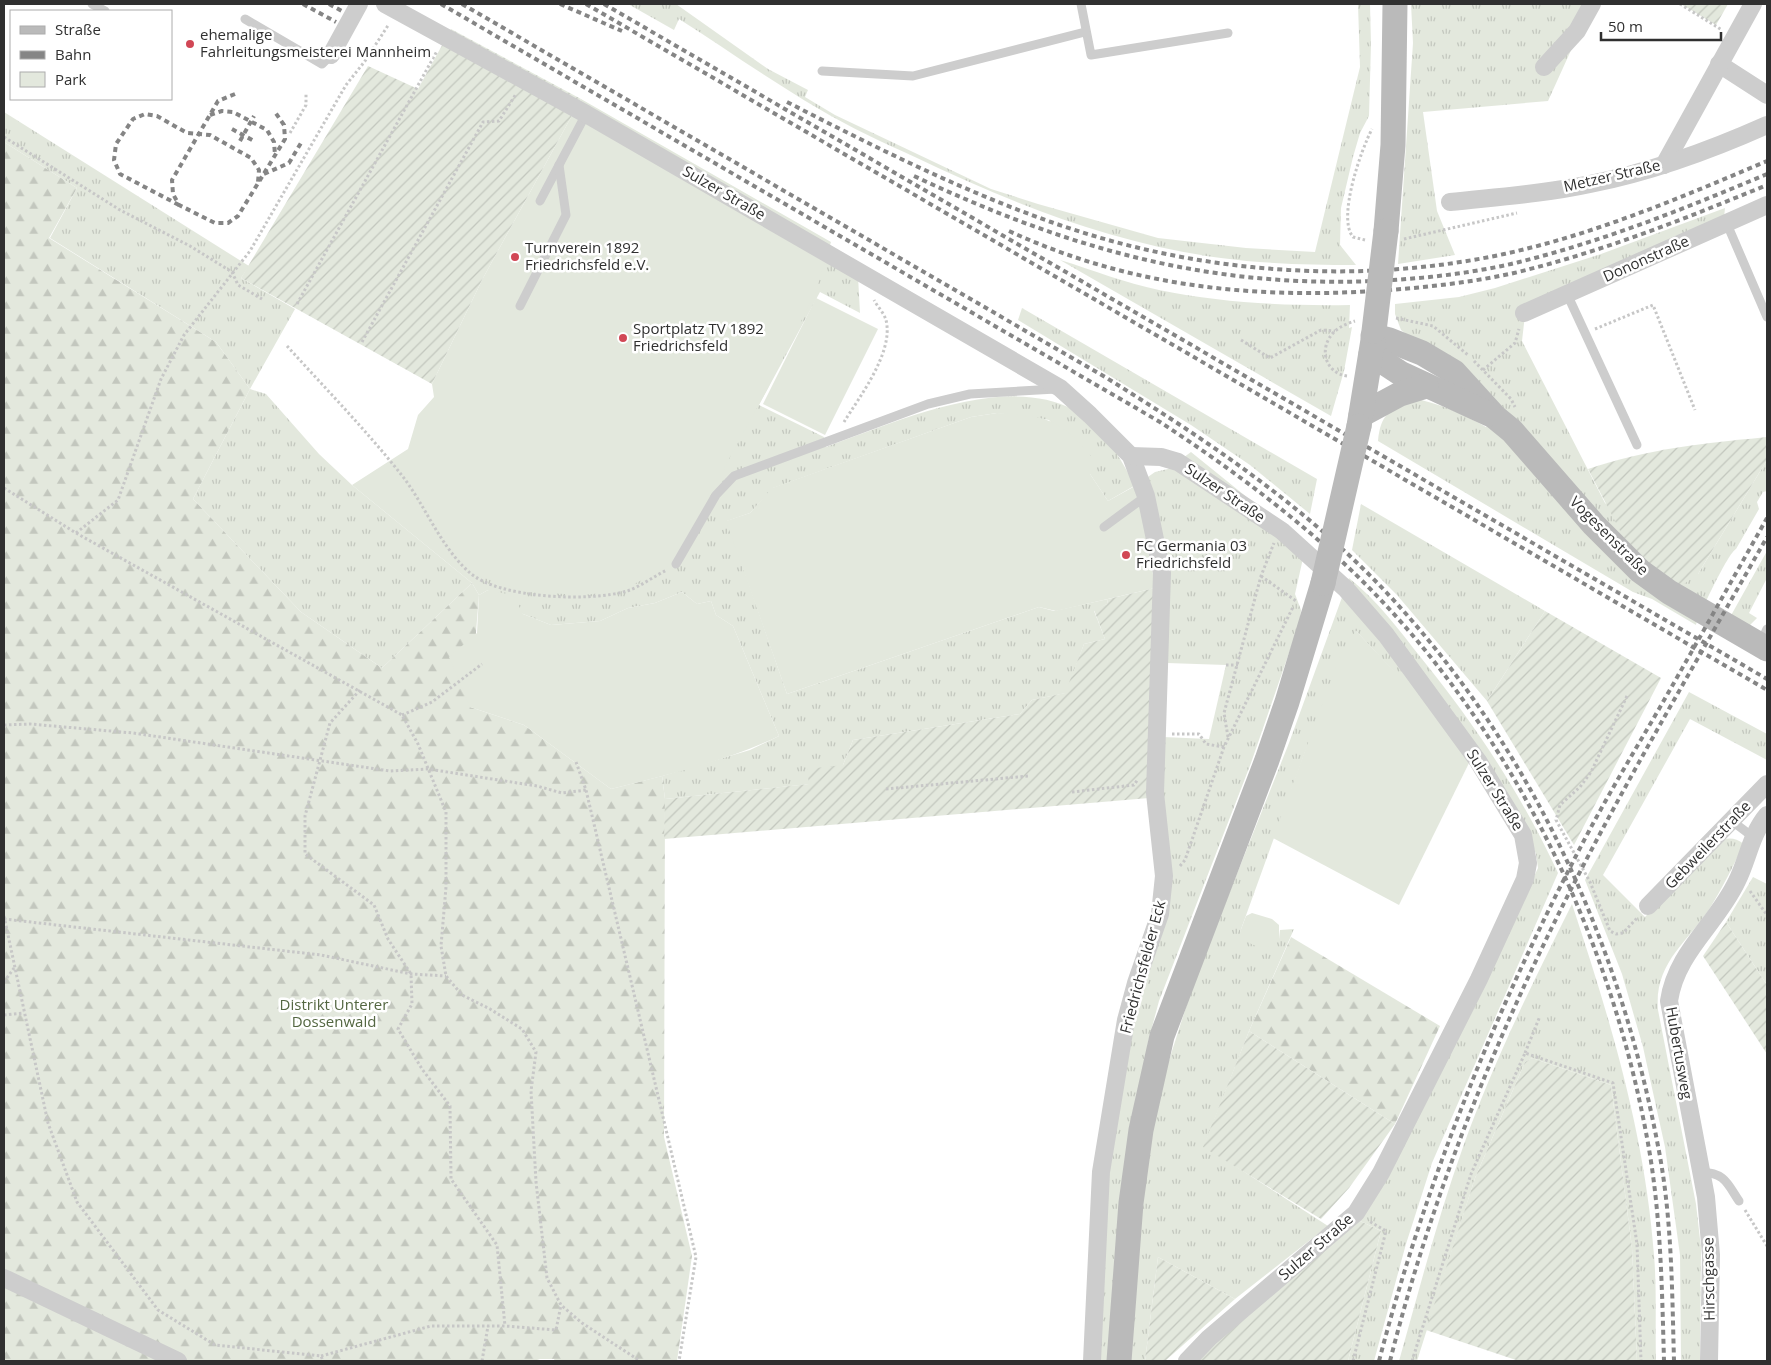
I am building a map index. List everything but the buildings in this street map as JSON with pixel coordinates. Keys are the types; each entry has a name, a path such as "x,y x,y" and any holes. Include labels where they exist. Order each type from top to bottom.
{"main road":[{"path":"1119,1361 1131,1203 1140,1139 1162,1036 1270,752 1323,583 1360,421 1373,341 1386,231 1393,145 1395,4"},
{"name":"Vogesenstraße","path":"1373,341 1389,340 1440,362 1466,384 1495,417 1512,431 1594,525 1640,571 1669,592 1765,641"},
{"name":"Vogesenstraße","path":"1373,341 1400,373 1495,417"},
{"path":"1360,421 1400,394 1426,386"}],"street":[{"path":"331,55 359,4"},
{"path":"1544,67 1577,31 1592,4"},
{"path":"1664,165 1753,4"},
{"name":"Sulzer Straße","path":"391,7 586,114 1060,388 1131,456 1161,457 1178,462 1282,531 1346,589 1380,629 1478,761 1523,836 1528,863 1525,879 1479,979 1381,1173 1356,1213 1209,1338 1187,1361"},
{"path":"1719,64 1767,94"},
{"name":"Metzer Straße","path":"1450,202 1590,184 1664,165 1735,140 1767,125"},
{"name":"Dononstraße","path":"1524,313 1767,205"},
{"name":"Friedrichsfelder Eck","path":"1092,1361 1101,1172 1126,1020 1136,983 1160,914 1164,876 1155,793 1162,573 1146,496 1131,456"},
{"name":"Gebweilerstraße","path":"1648,906 1767,784"},
{"name":"Hubertusweg","path":"1706,1198 1669,1000 1671,988 1680,964 1713,920 1737,882 1753,837 1767,814"},
{"name":"Hirschgasse","path":"1706,1198 1711,1254 1709,1361"},
{"path":"4,1278 178,1361"}],"lane":[{"path":"92,4 103,10"},
{"path":"1081,4 1091,55 1228,33"},
{"path":"245,20 322,64 331,55"},
{"path":"822,71 913,76 1086,32"},
{"path":"540,201 586,114"},
{"path":"520,306 566,215 559,165"},
{"path":"1727,224 1767,317"},
{"path":"1567,294 1637,445"},
{"path":"676,564 716,495 734,476 831,442 928,404 970,394 1060,388"},
{"path":"1104,527 1146,496"},
{"path":"1732,821 1753,837"},
{"path":"1701,1172 1715,1172 1724,1178 1739,1201"}],"path":[{"path":"1680,4 1734,37"},
{"path":"76,533 118,500 160,379 184,335 250,251 346,85 365,61 391,7"},
{"path":"297,304 445,37"},
{"path":"362,342 483,122 499,121 524,81"},
{"path":"290,133 306,105 306,93"},
{"path":"4,137 120,210 190,246 232,272 238,285 262,300"},
{"path":"831,442 869,382 883,352 887,336 886,319 868,290 868,276"},
{"path":"1585,334 1653,305 1695,410"},
{"path":"1483,370 1515,343 1524,313"},
{"path":"1241,340 1270,358 1321,330 1335,331"},
{"path":"287,346 401,474 450,549 469,572 478,579 525,594 576,597 627,591 676,564"},
{"path":"4,488 76,533 402,715 418,744 446,812 446,887 441,946 446,976 462,995 490,1008 522,1030 536,1052 531,1091 536,1182 547,1278 561,1305 582,1323 640,1361"},
{"path":"1228,737 1224,713 1261,576 1270,551"},
{"path":"1261,576 1296,601"},
{"path":"1164,876 1178,868 1184,860 1228,737 1299,593"},
{"path":"402,715 432,702 482,664"},
{"path":"1226,665 1238,665"},
{"path":"360,690 330,723 304,816 304,854 374,905 388,939 411,974 412,1004 398,1029 422,1069 450,1106 451,1179 496,1246 506,1326"},
{"path":"1627,696 1591,772 1580,788 1560,805 1556,820 1590,882 1610,931 1616,934 1623,933 1631,925"},
{"path":"4,725 30,724 133,733 390,771 428,769 537,786 562,793 586,790"},
{"path":"1156,734 1198,734 1206,744 1224,747"},
{"path":"576,762 586,790 696,1257 679,1361"},
{"path":"886,789 1028,776"},
{"path":"1072,792 1134,784 1138,779"},
{"path":"1737,882 1754,894 1767,915"},
{"path":"446,976 411,974 321,955 4,917 48,1123 77,1202 158,1310 215,1345 321,1356 431,1326 506,1326 556,1330 561,1305"},
{"path":"4,982 14,968"},
{"path":"4,1015 24,1013"},
{"path":"1412,1361 1471,1174 1540,1016"},
{"path":"1525,1053 1613,1083 1637,1244 1641,1361"},
{"path":"1739,1201 1767,1246"},
{"path":"1353,1361 1386,1231 1356,1213"},
{"path":"482,1361 488,1326"},
{"path":"321,1356 323,1361"}],"green space":[{"path":"628,4 676,4 768,69 808,90 805,97 835,115 991,189 1158,238 1246,248 1315,252 1360,67 1358,4 1370,4 1369,116 1360,133 1341,208 1340,245 1356,265 1255,262 1181,252 1142,243 1065,220 990,191 868,135 801,98 679,19 674,30"},
{"path":"1411,4 1592,4 1548,101 1423,112 1437,211 1455,255 1398,264 1413,43"},
{"path":"1681,4 1728,4 1716,25"},
{"path":"451,29 581,99 482,280 432,384 241,278 368,66 418,89"},
{"name":"Sportplatz TV 1892 Friedrichsfeld","path":"581,99 831,242 816,291 768,388 724,468 726,477 709,497 672,564 621,591 583,595 528,592 479,576 472,583 352,485 408,449 418,415 434,397 432,384 482,280"},
{"path":"4,112 249,266 241,278 295,309 250,389 216,342 50,238 77,188 4,142"},
{"path":"592,128 858,276 860,313 820,292 759,405 824,437 826,447 950,405 1016,396 1046,400 1074,410 1094,425 1117,453 1135,486 1155,472 1168,469 1191,452 1306,545 1295,594 1301,610 1300,621 1251,763 1159,1001 1148,1042 1108,1361 1098,1361 1106,1175 1155,900 1155,863 1161,797 1148,751 1163,737 1209,739 1226,665 1167,663 1144,514 1134,486 1108,501 1049,420 997,413 971,417 773,488 750,513 727,521 787,694 1039,607 1054,611 1108,599 1107,604 1094,611 1105,639 1084,644 1066,693 1032,700 1020,714 853,740 843,765 810,784 665,799 662,776 750,750 779,736 733,626 716,615 711,601 697,604 682,592 655,603 628,608 600,621 551,625 523,614 488,590 479,595 472,583"},
{"name":"Distrikt Unterer Dossenwald","path":"4,142 77,188 49,238 216,342 250,389 193,499 301,612 382,668 472,583 479,595 470,707 524,725 611,789 662,776 665,799 664,1137 692,1256 677,1361 555,1361 554,1359 540,1359 534,1361 4,1361"},
{"path":"1725,208 1724,218 1526,306 1522,341 1605,503 1698,574 1767,460 1767,491 1763,492 1757,502 1759,509 1721,572 1696,625 1652,599 1633,592 1378,441 1381,424 1387,414 1411,398 1450,409 1486,427 1502,409 1401,330 1395,314 1395,304 1459,297 1495,288 1601,254"},
{"path":"1060,260 1134,284 1207,298 1254,303 1350,305 1349,328 1352,327 1344,371 1331,416"},
{"path":"816,298 878,329 825,435 763,404"},
{"path":"1022,308 1317,479 1310,514 1250,465 1191,425 1018,320"},
{"path":"250,389 266,394 319,454 352,485 472,583 382,668 301,612 193,499"},
{"path":"997,413 1043,419 1064,429 1096,462 1090,474 1108,501 1135,486 1144,514 1155,588 1056,611 1039,607 787,694 726,521 750,513 772,488 971,417"},
{"path":"1767,437 1767,460 1698,574 1678,588 1629,548 1588,469 1632,456 1654,452 1699,444"},
{"path":"1361,504 1545,611 1487,701 1397,595 1352,550"},
{"path":"1767,551 1767,578 1749,613 1757,618 1746,629 1729,619"},
{"path":"1349,578 1388,616 1461,710 1497,762 1529,816 1558,873 1432,1163 1406,1244 1374,1361 1348,1361 1381,1231 1356,1219 1486,978 1538,868 1536,854 1528,834 1454,718 1426,706 1356,631 1305,752 1240,932 1279,939 1280,930 1294,929 1249,1031 1204,1146 1328,1226 1235,1299 1158,1257 1145,1361 1128,1361 1143,1176 1156,1101 1195,979 1289,743"},
{"path":"1155,588 1170,588 1163,737 1148,751 1161,797 664,839 665,799 809,784 807,769 843,765 853,740 1020,714 1032,700 1065,693 1084,644 1105,639 1094,610 1107,604 1108,599"},
{"path":"488,590 513,595 523,614 551,625 600,621 628,608 655,603 682,592 697,604 711,601 716,615 733,626 779,736 718,760 611,789 524,725 470,707 449,657 477,633 479,595"},
{"path":"1545,611 1661,678 1574,845 1487,701"},
{"path":"1356,631 1449,729 1470,761 1399,905 1273,838 1341,653"},
{"path":"1689,692 1767,734 1767,760 1690,719 1603,875 1645,917 1716,842 1731,839 1744,844 1710,908 1674,954 1667,966 1661,979 1658,994 1658,1010 1696,1204 1701,1248 1700,1361 1681,1361 1680,1255 1665,1147 1643,1047 1622,974 1585,880"},
{"path":"1753,877 1767,884 1767,985 1726,922"},
{"path":"1572,904 1600,990 1624,1077 1643,1165 1655,1268 1656,1361 1637,1361 1632,1248 1611,1085 1532,1058 1525,1062 1475,1178 1417,1361 1399,1361 1445,1200 1463,1147 1487,1085 1514,1024"},
{"path":"1252,913 1272,919 1279,925 1279,939 1273,946 1263,947 1254,945 1243,937 1240,932 1246,916"},
{"path":"1726,922 1767,985 1767,1054 1703,956"},
{"path":"1291,937 1440,1026 1395,1124 1249,1031"},
{"path":"1249,1031 1395,1124 1349,1188 1321,1219 1203,1147"},
{"path":"1532,1058 1611,1085 1632,1248 1637,1361 1519,1361 1426,1330 1475,1178 1525,1062"},
{"path":"1356,1219 1381,1231 1348,1361 1196,1361 1214,1341"},
{"path":"1158,1257 1235,1299 1165,1361 1145,1361"}],"railway":[{"path":"303,4 336,22"},
{"path":"329,4 342,11"},
{"path":"441,4 1160,422 1247,482 1275,504 1329,549 1379,598 1430,656 1476,718 1517,784 1554,853 1585,925 1612,998 1633,1073 1649,1149 1656,1202 1662,1281 1664,1361"},
{"path":"462,4 1105,377 1180,425 1253,476 1322,531 1386,592 1437,651 1484,714 1525,780 1561,849 1593,921 1619,994 1641,1069 1663,1172 1669,1226 1674,1361"},
{"path":"560,4 622,31"},
{"path":"586,4 1767,690"},
{"path":"604,4 1767,679"},
{"path":"235,94 218,101 172,180 173,194 179,205 215,223 228,223 238,216 285,139 284,125 275,112"},
{"path":"787,102 950,182 1051,222 1106,239 1162,253 1218,263 1276,269 1333,271 1391,270 1448,264 1504,254 1538,246 1605,225 1671,201 1767,161"},
{"path":"210,115 222,111 233,112 267,130 274,142 275,155"},
{"path":"179,205 120,174 114,160 116,144 133,119 145,114 157,116 187,133 210,135 251,158 259,170 258,182"},
{"path":"240,141 254,116"},
{"path":"232,129 254,141"},
{"path":"264,174 289,163 301,143"},
{"path":"914,176 1026,223 1081,242 1137,258 1194,270 1252,278 1312,281 1374,281 1460,273 1494,268 1544,256 1609,236 1767,174"},
{"path":"1009,231 1097,264 1142,276 1187,284 1279,293 1374,291 1427,287 1497,277 1547,265 1642,234 1767,185"},
{"path":"1379,1361 1398,1292 1443,1157 1496,1024 1525,959 1556,894 1597,816 1767,518"},
{"path":"1390,1361 1424,1244 1464,1128 1536,960 1612,812 1767,537"}],"place":[{"name":"ehemalige Fahrleitungsmeisterei Mannheim","path":"190,44"},
{"name":"Turnverein 1892 Friedrichsfeld e.V.","path":"515,257"},
{"name":"Sportplatz TV 1892 Friedrichsfeld","path":"623,338"},
{"name":"FC Germania 03 Friedrichsfeld","path":"1126,555"}]}
